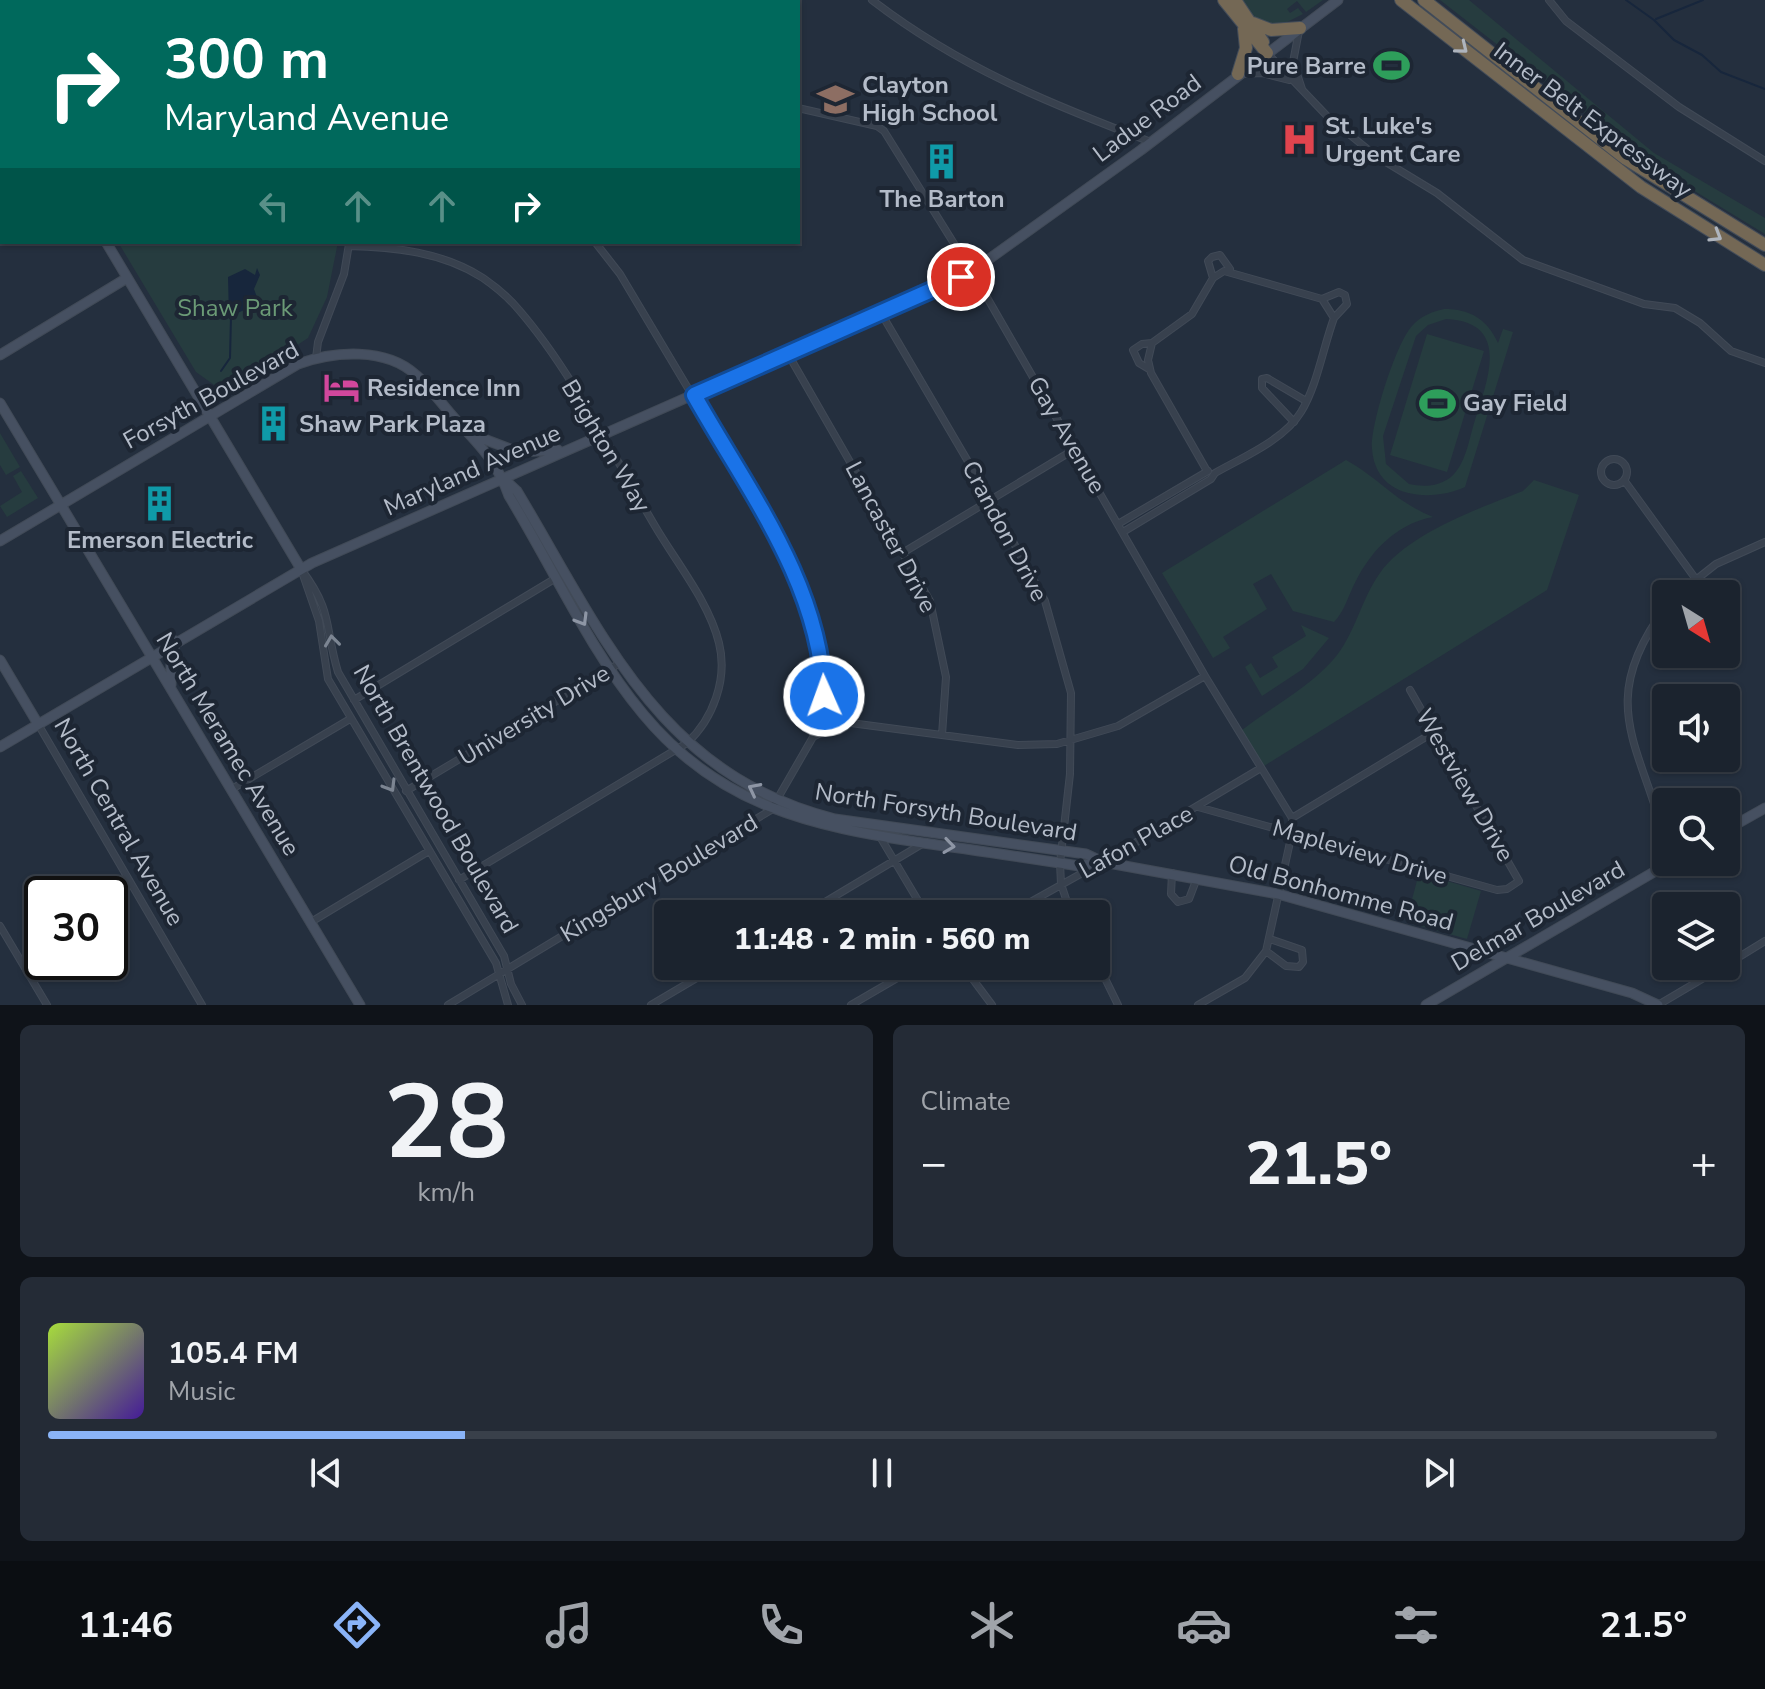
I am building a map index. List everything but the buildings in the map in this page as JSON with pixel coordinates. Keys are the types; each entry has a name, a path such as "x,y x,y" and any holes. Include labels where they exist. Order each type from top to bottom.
{"highway":[{"path":"1224,0 1248,24 1271,30 1300,28"},
{"path":"1235,0 1267,53"},
{"name":"Inner Belt Expressway","path":"1401,0 1641,187 1765,265"},
{"name":"Inner Belt Expressway","path":"1424,0 1626,159 1765,245"},
{"path":"1238,74 1246,48 1248,24"}],"main road":[{"name":"Ladue Road","path":"975,269 1151,142 1338,0"},
{"name":"North Brentwood Boulevard","path":"107,244 301,569"},
{"name":"Maryland Avenue","path":"0,747 301,569 975,269"},
{"path":"0,355 127,278"},
{"name":"Forsyth Boulevard","path":"0,541 289,368 316,358 368,355 405,366 468,432 504,479"},
{"name":"North Meramec Avenue","path":"0,403 360,1005"},
{"path":"468,432 518,452 540,453 573,448"},
{"name":"North Forsyth Boulevard","path":"504,479 509,496 562,575 643,714 677,751 727,787 771,810 823,826 1079,866 1103,862"},
{"path":"172,688 171,660 176,641"},
{"name":"North Central Avenue","path":"0,660 38,724"},
{"name":"North Forsyth Boulevard","path":"616,666 687,743 728,775 777,800 816,814 873,825 1086,854 1103,862"},
{"path":"1740,822 1765,808"},
{"name":"Old Bonhomme Road","path":"1103,862 1278,894 1632,993 1658,1005"},
{"name":"Delmar Boulevard","path":"1426,1005 1652,873"}],"street":[{"path":"872,0 970,66 1042,101 1151,142"},
{"path":"1549,0 1566,21 1679,107 1765,161"},
{"path":"1300,28 1293,55 1304,93"},
{"path":"1267,53 1304,93 1392,168 1437,193 1523,260 1644,304 1675,308 1700,323 1731,351 1765,363"},
{"path":"1238,74 1262,73 1292,81"},
{"name":"Gay Avenue","path":"800,108 877,126 884,131 975,269 1205,676 1292,818"},
{"path":"316,358 318,342 344,274 348,244"},
{"name":"Brighton Way","path":"348,244 395,247 434,256 481,277 519,309 549,351 706,612 720,644 722,674 714,704 701,727 687,743 459,880"},
{"name":"Kingsbury Boulevard","path":"448,1005 771,810 813,737 824,696 822,654 794,570 694,395 620,274 597,244"},
{"path":"1213,278 1208,261 1220,255 1230,269 1322,299 1334,318"},
{"path":"1211,472 1149,369 1139,363 1133,350 1142,344 1152,343 1192,314 1213,278 1230,269"},
{"path":"1118,524 1191,480 1282,433 1294,422 1306,401 1334,318 1347,304 1345,295 1339,292 1322,299"},
{"name":"Crandon Drive","path":"881,313 990,499 1045,601 1071,693 1071,742 1060,863 1061,884 1066,900"},
{"path":"1149,369 1152,343"},
{"name":"Lancaster Drive","path":"788,354 930,601 939,629 946,677 942,735"},
{"path":"1294,422 1262,388 1262,379 1267,378 1306,401"},
{"path":"904,552 1075,449"},
{"path":"1624,480 1617,485 1605,482 1601,470 1605,463 1617,459 1624,464 1624,480 1695,578 1735,554 1765,542"},
{"path":"1123,532 1197,487 1211,472"},
{"path":"1191,480 1196,481 1197,487"},
{"name":"North Brentwood Boulevard","path":"301,569 322,601 329,619 336,668 504,956 522,1005"},
{"name":"North Brentwood Boulevard","path":"301,569 320,623 326,674 499,975 508,1005"},
{"path":"354,700 562,575"},
{"path":"1652,631 1638,655 1627,696 1633,750 1652,805"},
{"name":"University Drive","path":"406,791 616,666"},
{"path":"813,737 843,722 1018,745 1071,742 1118,726 1205,676"},
{"name":"Westview Drive","path":"1410,690 1519,881"},
{"path":"824,696 843,722"},
{"path":"232,789 350,719"},
{"name":"North Central Avenue","path":"38,724 199,1004"},
{"path":"1198,1005 1245,978 1266,951 1292,833 1292,818 1434,732"},
{"name":"Lafon Place","path":"1033,900 1261,768"},
{"name":"Mapleview Drive","path":"1198,807 1497,890 1507,889 1519,881"},
{"path":"873,825 918,900"},
{"path":"829,900 924,843"},
{"path":"311,922 429,851"},
{"path":"1172,873 1171,894 1178,902 1189,899 1197,877"},
{"path":"0,926 47,1005"},
{"path":"1266,951 1286,966 1299,967 1303,962 1302,950 1270,939"},
{"path":"1740,956 1765,941"},
{"path":"651,1005 693,980"},
{"path":"851,1005 894,980"},
{"path":"973,980 992,1005"},
{"path":"1106,980 1118,1005"},
{"path":"1658,1005 1700,980"}],"green space":[{"path":"1238,0 1323,0 1306,12 1297,1 1287,9 1290,13 1298,8 1303,14 1277,27 1254,19"},
{"path":"1440,0 1469,0 1654,153 1765,218 1765,234 1652,165"},
{"name":"Shaw Park","path":"119,244 338,244 327,297 308,338 239,383 217,387 196,372"},
{"path":"1444,309 1477,317 1489,328 1498,343 1503,329 1513,332 1465,487 1438,494 1409,493 1395,488 1384,479 1376,466 1372,449 1375,422 1385,385 1406,335 1426,315","holes":["1446,319 1467,323 1480,331 1487,342 1490,356 1485,388 1466,451 1456,472 1441,483 1409,484 1386,464 1383,436 1416,336 1428,325"]},
{"name":"Gay Field","path":"1427,334 1484,351 1447,472 1390,455"},
{"path":"0,433 20,467 6,475 0,465"},
{"path":"1346,460 1408,504 1433,517 1406,526 1374,553 1334,622 1293,611 1271,574 1253,584 1267,609 1223,637 1230,648 1213,658 1162,573"},
{"path":"21,471 38,498 7,517 0,506 22,492 13,476"},
{"path":"1534,480 1579,495 1547,590 1264,766 1242,730 1300,689 1333,660 1347,640 1373,583 1392,559 1426,534 1523,491"},
{"path":"1301,625 1329,638 1303,669 1262,696 1245,667 1251,663 1260,678 1278,667 1272,657 1306,636"},
{"path":"1419,873 1481,891 1467,939 1406,922"}],"water":[{"path":"257,268 260,275 254,289 259,303 229,317 228,277 245,269 255,275"}],"waterway":[{"path":"1626,0 1654,20 1674,40 1702,55 1721,72 1765,89"},
{"path":"1656,19 1703,0"},
{"path":"221,371 230,358 231,317"}],"place":[{"name":"Pure Barre","path":"1392,66"},
{"name":"Clayton High School","path":"836,99"},
{"name":"St. Luke's Urgent Care","path":"1299,140"},
{"name":"The Barton","path":"942,162"},
{"name":"Residence Inn","path":"341,388"},
{"name":"Gay Field","path":"1437,403"},
{"name":"Shaw Park Plaza","path":"273,424"},
{"name":"Emerson Electric","path":"160,503"}],"route":[{"path":"824,696 822,654 805,597 788,556 694,395 961,277"}]}
